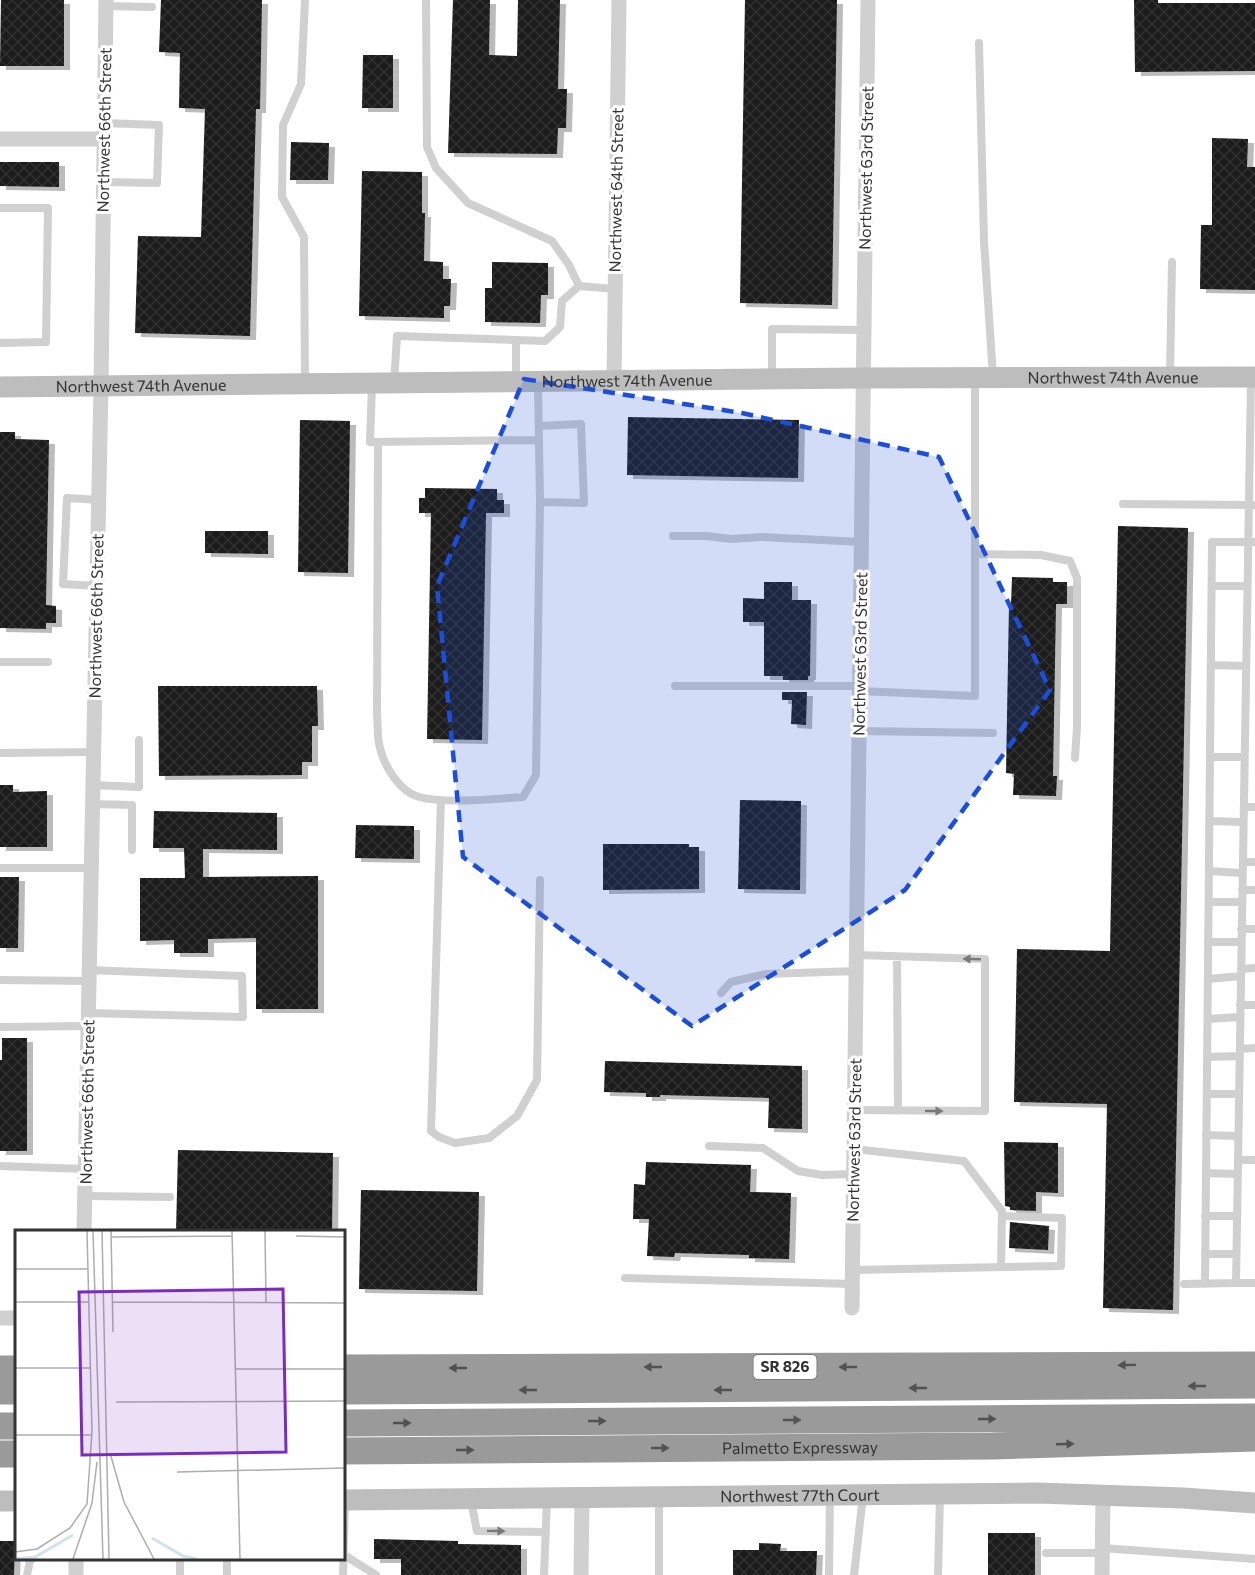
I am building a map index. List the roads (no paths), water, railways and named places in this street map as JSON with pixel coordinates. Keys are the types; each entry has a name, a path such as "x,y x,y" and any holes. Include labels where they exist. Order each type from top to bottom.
{"highway":[{"path":"1227,1364 1255,1359"},
{"name":"SR 826","path":"345,1368 1255,1365"},
{"path":"345,1391 1255,1385"},
{"path":"345,1423 1255,1417"},
{"name":"Palmetto Expressway","path":"345,1451 969,1446 1255,1438"},
{"path":"1141,1442 1255,1456"}],"street":[{"name":"Northwest 64th Street","path":"614,381 619,0"},
{"name":"Northwest 63rd Street","path":"852,1308 868,0"},
{"name":"Northwest 66th Street","path":"84,1230 99,500 106,3"},
{"path":"0,139 103,131"},
{"name":"Northwest 74th Avenue","path":"0,387 864,378 1253,377"},
{"name":"Northwest 77th Court","path":"345,1500 1048,1493 1255,1503"},
{"path":"1102,1575 1103,1495"},
{"path":"581,1575 582,1497"}],"lane":[{"path":"305,0 301,84 284,124 282,197 304,237 305,385"},
{"path":"426,0 427,147 436,168 468,203 552,241 569,265 579,286"},
{"path":"106,3 152,7"},
{"path":"675,686 859,688 975,696 975,554 984,379 984,241 979,43"},
{"path":"103,131 159,125 157,183 103,182"},
{"path":"0,208 48,208 46,342 0,343"},
{"path":"1170,378 1172,261"},
{"path":"393,384 396,336 545,341 560,327 562,301 579,286 615,289"},
{"path":"772,379 772,329 865,330"},
{"path":"516,340 516,382"},
{"path":"1236,1283 1245,723 1251,608 1253,377"},
{"path":"378,442 377,715 379,747 387,766 400,784 417,797 441,800 523,797 536,775 540,502 538,382"},
{"path":"372,384 370,442 539,440"},
{"path":"539,426 581,424 584,502 540,502"},
{"path":"97,586 63,584 67,498 99,500"},
{"path":"1123,504 1252,505"},
{"path":"673,536 731,539 762,537 862,542"},
{"path":"1204,1284 1212,542 1252,542"},
{"path":"975,554 1041,555 1070,561 1074,567 1077,578 1075,758"},
{"path":"1212,586 1250,582"},
{"path":"0,662 48,662"},
{"path":"1211,665 1249,662"},
{"path":"1245,723 1255,723"},
{"path":"859,731 993,733"},
{"path":"93,785 139,787 139,741"},
{"path":"0,753 93,752"},
{"path":"1210,757 1245,757"},
{"path":"441,800 431,1131 455,1143 489,1138 517,1116 537,1080 540,880"},
{"path":"93,804 132,805 132,850"},
{"path":"1244,807 1255,807"},
{"path":"1210,821 1243,822"},
{"path":"1243,862 1255,862"},
{"path":"0,868 91,868"},
{"path":"1209,871 1242,873"},
{"path":"1242,890 1255,890"},
{"path":"1209,902 1242,902"},
{"path":"1242,929 1255,929"},
{"path":"1208,942 1241,942"},
{"path":"897,957 898,1111"},
{"path":"721,993 731,982 766,974 897,957 985,959 986,1111 855,1110"},
{"path":"1208,979 1255,968"},
{"path":"0,980 89,975 242,976 243,1017 88,1020 0,1027"},
{"path":"1240,1005 1255,1005"},
{"path":"1208,1019 1240,1017"},
{"path":"1207,1057 1255,1048"},
{"path":"1207,1094 1239,1094"},
{"path":"1206,1135 1238,1136"},
{"path":"709,1146 763,1148 798,1171 822,1175 854,1174"},
{"path":"854,1149 964,1161 1002,1211 1001,1267"},
{"path":"1238,1160 1255,1160"},
{"path":"0,1166 85,1169"},
{"path":"1206,1173 1238,1174"},
{"path":"85,1196 170,1197"},
{"path":"1206,1215 1237,1216"},
{"path":"625,1278 852,1277 1001,1267 1061,1266 1062,1218 1002,1216"},
{"path":"1205,1254 1236,1254"},
{"path":"1184,1284 1255,1284"},
{"path":"938,1575 940,1494"},
{"path":"829,1575 830,1495"},
{"path":"854,1575 863,1495"},
{"path":"659,1496 659,1575"},
{"path":"544,1575 546,1498"},
{"path":"471,1500 477,1531 546,1532"},
{"path":"1046,1552 1102,1550 1255,1559"},
{"path":"345,1556 376,1575"},
{"path":"27,1575 31,1560"},
{"path":"343,1575 344,1560"}]}
